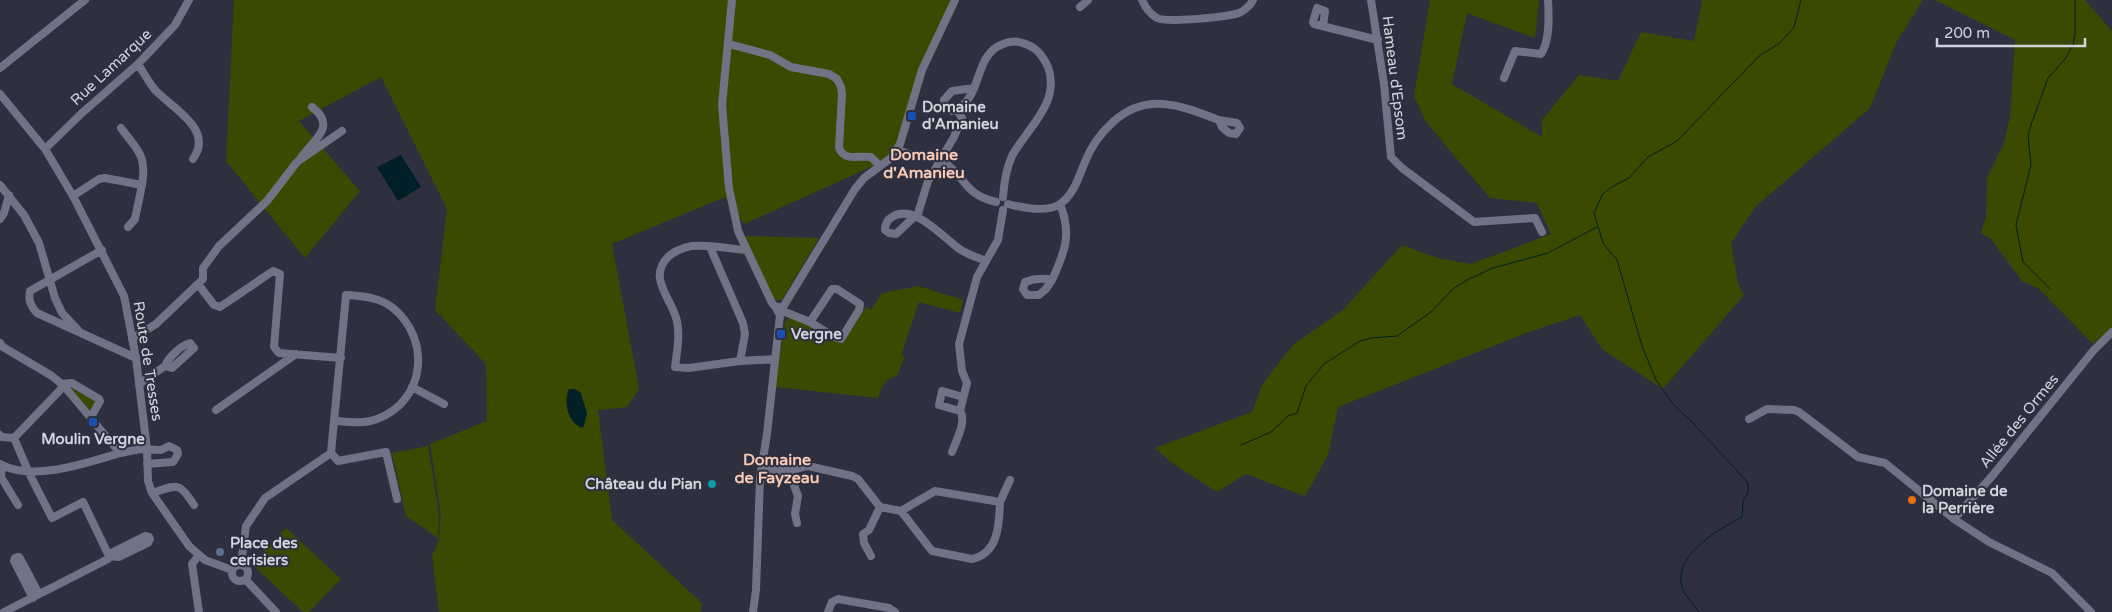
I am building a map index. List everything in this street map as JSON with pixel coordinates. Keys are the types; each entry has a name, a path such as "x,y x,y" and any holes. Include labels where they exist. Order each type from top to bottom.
{"street":[{"path":"0,68 85,0"},
{"name":"Rue Lamarque","path":"45,150 82,113 138,64 175,25 189,0"},
{"path":"732,0 722,105 733,211 738,231 772,303 781,311 810,322 834,337 841,338 860,310 860,304 837,289 832,289 810,322"},
{"path":"753,612 756,590 762,467 781,311 855,189 864,178 898,149 905,132 916,86 922,70 955,0"},
{"path":"1080,8 1088,0"},
{"path":"1142,0 1146,8 1157,18 1171,21 1239,13 1252,3 1253,0"},
{"name":"Hameau d'Epsom","path":"1371,0 1378,40 1391,157 1402,168 1474,222 1535,218 1542,232"},
{"path":"1504,78 1515,51 1541,54 1544,49 1549,14 1548,0"},
{"path":"1323,26 1378,40"},
{"path":"974,88 952,92 947,95 944,103 945,108 950,110 956,109 966,103 974,88 985,59 990,52 997,46 1012,41 1035,48 1045,60 1050,73 1050,88 1044,108 1032,130 1012,158 1004,180 1003,197"},
{"path":"729,44 770,55 791,67 829,74 837,80 842,94 839,148 842,153 849,157 871,157 880,166"},
{"path":"138,64 154,88 190,119 198,134 199,151 193,159"},
{"name":"Route de Tresses","path":"0,94 45,150 73,196 124,296 140,384 147,449 148,481 152,493 189,546 205,560 232,570"},
{"path":"996,202 997,208 1026,209 1049,208 1060,204 1073,190 1089,151 1099,137 1119,116 1143,105 1169,104 1200,112 1219,120"},
{"path":"132,339 156,324 203,279 203,268 219,246 267,201 320,134 324,126 324,119 312,107"},
{"path":"956,109 962,118 954,137 928,181 915,217 940,232 958,248 986,261"},
{"path":"121,128 142,158 145,167 135,219 128,227"},
{"path":"297,162 342,131"},
{"path":"898,149 909,155 929,156 940,160 950,166 973,193 996,202"},
{"path":"73,196 99,179 106,178 142,185"},
{"path":"0,185 24,215 39,243 55,298 62,313 82,334"},
{"path":"0,219 4,213 8,195"},
{"path":"996,202 1003,197"},
{"path":"952,452 961,425 962,415 960,411 967,383 962,371 960,344 971,294 977,277 998,240 1008,200 1003,197"},
{"path":"1052,280 1066,246 1067,227 1060,204"},
{"path":"747,250 693,246 672,254 664,261 659,272 661,286 674,311 677,322 676,367 689,368 740,361 775,359"},
{"path":"710,247 743,323 745,334 740,361"},
{"path":"102,250 30,291 28,299 37,313 136,358"},
{"path":"198,284 214,306 220,307 273,270 280,274 274,347 279,353 340,358"},
{"path":"241,565 246,526 265,498 331,453 336,421 346,294 374,298 392,306 406,320 417,340 419,358 417,378 407,397 392,411 377,419 362,422 336,421"},
{"name":"Allée des Ormes","path":"1954,519 1993,475 2103,339 2112,332"},
{"path":"0,343 3,347 52,376 63,385 120,453"},
{"path":"216,410 296,354"},
{"path":"140,384 165,366"},
{"path":"14,438 63,385 72,383 100,399 91,418"},
{"path":"412,387 444,404"},
{"path":"960,411 938,405 942,391 963,397"},
{"path":"1749,420 1767,410 1794,410 1822,428 1858,457 1885,463 1954,519 1989,542 2052,573 2091,612"},
{"path":"0,435 2,437 14,438"},
{"path":"4,612 108,559 109,555 83,502 52,518 14,438"},
{"path":"18,505 1,478 1,465 29,473 78,464 120,453 147,449 161,450 169,446 173,446 178,454 173,462 147,464"},
{"path":"331,453 338,461 386,452 397,499"},
{"path":"762,467 781,473 804,466 852,476 858,480 880,507 900,511 932,551 972,559 982,556 998,536 1000,502 1010,480"},
{"path":"789,472 798,496 795,514 797,523"},
{"path":"152,493 175,486 184,490 194,505"},
{"path":"900,511 934,491 1000,502"},
{"path":"871,556 864,543 863,534 869,530 880,507"},
{"path":"199,555 192,564 199,612"},
{"path":"236,566 246,567 248,572 246,580 240,582 232,576 232,570 236,566"},
{"path":"246,580 276,612"},
{"path":"828,612 832,602 838,599 889,608 894,612"}],"green space":[{"path":"234,0 955,0 922,70 904,134 891,158 744,224 725,197 612,244 639,389 627,407 598,410 612,520 702,603 701,612 439,612 432,556 439,540 441,514 430,444 487,421 486,364 435,310 447,209 381,77 299,121 360,191 305,258 226,161"},
{"path":"1430,0 1539,0 1535,38 1467,13 1452,84 1542,137 1542,120 1579,75 1618,81 1641,32 1694,41 1702,0 1923,0 1896,43 1870,108 1755,207 1731,243 1738,284 1744,295 1663,389 1602,349 1580,315 1526,333 1338,407 1328,455 1305,496 1246,474 1217,492 1172,463 1155,448 1252,412 1263,383 1294,344 1343,310 1402,245 1438,258 1471,264 1551,234 1537,203 1490,198 1426,122 1414,96"},
{"path":"1935,0 2085,0 2112,31 2112,327 2093,344 2038,288 2022,281 1991,239 1981,233 1986,217 1987,178 2004,143 2010,117 2015,40"},
{"path":"744,236 819,238 782,300 774,300"},
{"path":"918,286 963,300 960,313 919,302 901,355 905,356 897,376 889,379 884,384 878,398 775,387 785,323 789,317 804,322 843,341 866,307 871,310 882,293"},
{"path":"72,387 98,399 90,411 71,389"},
{"path":"428,446 439,514 438,538 406,516 392,453"},
{"path":"286,528 341,579 309,612 303,612 252,564"}],"water":[{"path":"401,155 421,187 398,201 377,167"},
{"path":"569,389 575,389 581,393 587,414 583,428 574,422 568,412 567,394"}],"waterway":[{"path":"1699,612 1683,590 1681,578 1683,566 1690,555 1709,537 1742,517 1743,501 1748,493 1748,483 1674,405 1656,380 1642,346 1617,260 1603,243 1594,213 1602,195 1610,188 1629,178 1648,157 1677,141 1759,56 1780,43 1794,27 1801,0"},
{"path":"2050,289 2023,262 2016,225 2031,165 2028,136 2048,78 2065,59 2073,45 2075,34 2075,0"},
{"path":"1241,445 1271,432 1288,416 1297,413 1306,386 1324,364 1360,341 1397,336 1431,312 1454,288 1469,279 1493,268 1548,253 1597,227"}],"place":[{"name":"Domaine d'Amanieu","path":"912,116"},
{"name":"Vergne","path":"781,334"},
{"name":"Moulin Vergne","path":"93,422"},
{"name":"Château du Pian","path":"712,484"},
{"name":"Domaine de la Perrière","path":"1912,500"},
{"name":"Place des cerisiers","path":"220,552"}],"district":[{"name":"Domaine d'Amanieu","path":"924,164"},
{"name":"Domaine de Fayzeau","path":"777,469"}]}
